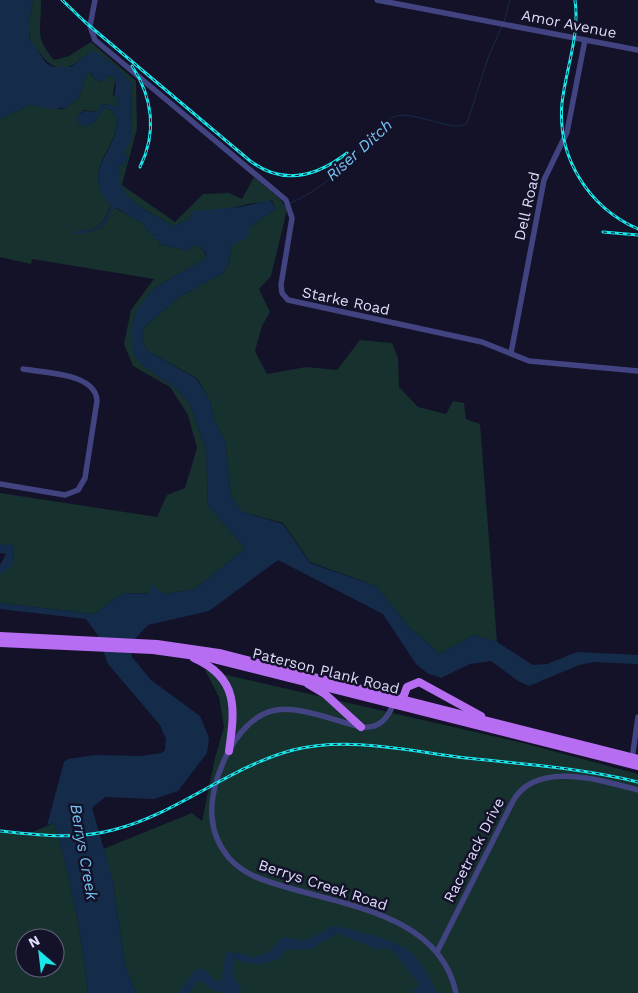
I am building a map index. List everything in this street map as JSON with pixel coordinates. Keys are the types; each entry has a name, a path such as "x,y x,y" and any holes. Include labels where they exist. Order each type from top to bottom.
{"main road":[{"name":"Paterson Plank Road","path":"0,636 96,644 173,646 224,654 635,762"},
{"name":"Paterson Plank Road","path":"0,643 96,644"},
{"name":"Paterson Plank Road","path":"135,646 235,662 299,679 492,722 635,762"},
{"path":"186,654 213,668 228,686 234,713 229,751"},
{"path":"299,679 325,694 360,727"},
{"path":"398,701 410,685 421,683 492,722"}],"street":[{"name":"Starke Road","path":"95,0 90,26 95,40 286,200 292,218 281,285 282,293 288,300 482,342 529,361 638,371"},
{"name":"Amor Avenue","path":"377,0 638,50"},
{"name":"Dell Road","path":"511,353 544,180 567,132 585,40"},
{"path":"0,484 65,495 78,490 85,478 97,401 96,392 90,384 81,379 23,370"},
{"name":"Berrys Creek Road","path":"398,701 382,723 372,727 360,727 293,710 276,710 261,714 248,723 229,751 214,794 212,817 218,840 233,863 246,873 262,880 399,923 424,939 437,952 449,971 456,993"},
{"path":"635,762 638,717"},
{"name":"Racetrack Drive","path":"437,952 512,801 523,788 541,778 557,776 638,790"}],"green space":[{"path":"33,0 41,0 41,38 54,60 69,56 91,42 136,81 137,129 122,185 175,222 203,194 229,193 242,199 254,177 281,200 287,210 271,276 259,289 270,312 262,326 255,351 267,374 306,367 337,370 360,340 392,343 398,358 399,387 418,407 446,414 453,401 464,403 466,419 480,424 497,642 474,635 440,654 409,627 376,586 310,562 283,523 242,512 231,496 225,441 215,422 210,401 198,379 146,350 142,339 145,326 181,296 223,273 228,265 232,245 250,227 275,209 272,200 221,210 193,211 189,219 174,226 129,199 120,188 118,176 120,165 125,164 127,157 124,153 132,130 131,83 83,57 65,68 49,63 33,46 29,34"},
{"path":"87,73 90,73 95,79 102,82 108,75 114,76 113,96 118,97 117,108 109,104 101,105 97,112 84,110 77,116 78,122 86,127 94,122 105,107 112,111 117,119 116,130 102,161 98,181 102,193 111,205 98,227 74,233 87,233 103,227 115,208 144,224 147,231 154,236 154,239 159,240 160,244 188,251 191,247 197,245 205,252 206,258 153,289 134,355 144,366 178,390 190,404 206,449 208,505 245,549 195,589 164,594 123,593 94,614 0,603 0,574 14,564 13,546 0,544 0,493 157,517 167,495 185,488 197,448 188,415 170,387 133,366 124,344 131,310 154,279 32,259 31,264 0,257 0,119 30,105 61,109 67,107 79,97"},
{"path":"205,670 523,743 638,774 638,993 136,993 125,965 112,877 103,849 192,813 202,821 215,758 224,727 219,697"},
{"path":"54,823 75,907 88,993 0,993 0,830 30,833"}],"water":[{"name":"Berrys Creek","path":"0,0 33,0 29,38 46,63 53,67 71,67 90,52 95,51 116,66 131,83 131,140 124,153 127,157 125,164 120,165 119,176 121,186 135,203 174,226 189,219 193,211 240,207 271,200 275,209 250,227 247,238 232,245 228,265 223,273 181,296 145,326 142,339 146,350 197,379 210,401 215,422 225,441 231,496 242,512 283,524 310,563 376,586 409,627 440,654 474,635 497,642 533,665 547,664 577,652 638,655 638,664 594,662 579,665 529,686 518,681 491,661 470,664 441,678 427,673 416,664 383,614 278,560 209,611 148,625 129,645 132,657 151,680 200,716 209,738 207,753 178,791 154,799 105,797 92,808 112,877 125,965 136,993 88,993 83,950 66,865 54,823 47,825 64,762 68,759 95,755 140,756 162,753 165,750 166,739 160,725 108,664 97,634 86,619 0,609 0,603 94,614 123,593 148,594 152,585 164,594 195,589 245,549 208,505 206,449 190,404 178,390 144,366 134,355 132,344 131,329 136,311 153,289 206,258 206,252 197,245 191,247 188,251 160,244 159,240 154,239 154,236 147,231 144,224 116,208 112,210 103,227 87,233 73,233 98,227 111,206 102,193 98,182 102,161 116,131 117,119 112,111 105,107 94,122 86,127 78,122 77,116 84,111 97,112 101,105 109,104 117,108 118,98 114,96 116,86 114,76 108,75 103,82 95,79 91,73 87,73 79,97 67,107 52,109 30,105 0,119"},
{"path":"0,544 13,545 14,565 0,574 0,565 6,554 0,553"},
{"path":"333,926 369,934 403,947 419,961 437,993 411,993 420,985 390,948 376,949 338,933 311,949 286,950 278,960 259,964 234,959 234,977 241,989 240,993 224,993 213,990 200,980 189,993 179,993 196,969 205,970 217,983 222,979 226,952 245,954 253,958 270,951 281,938 304,940"}],"waterway":[{"name":"Riser Ditch","path":"504,22 510,0"},
{"name":"Riser Ditch","path":"290,203 311,192 331,178 366,145 381,126 393,117 411,116 452,126 461,126 467,123 488,58 502,26"},
{"name":"Riser Ditch","path":"275,209 286,205"}],"railway":[{"path":"62,0 85,22 249,160 261,168 286,176 311,173 347,153"},
{"path":"575,0 576,26 562,103 562,123 565,142 579,178 591,194 604,208 638,229"},
{"path":"132,66 144,90 150,116 149,141 140,167"},
{"path":"603,232 638,235"},
{"path":"0,831 71,836 113,830 159,813 247,767 270,758 293,750 335,744 379,746 552,767 596,773 638,782"}]}
